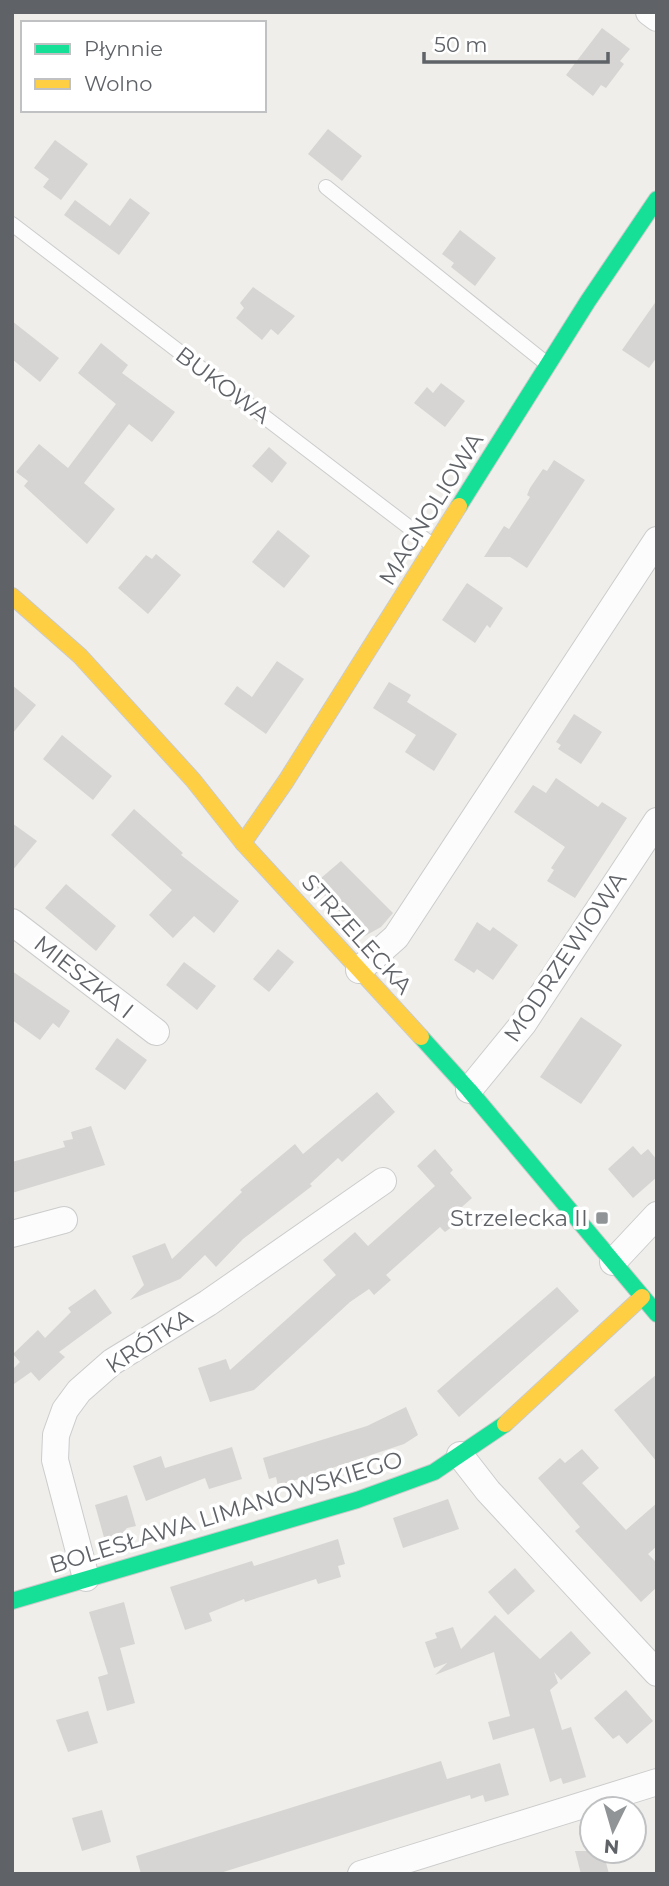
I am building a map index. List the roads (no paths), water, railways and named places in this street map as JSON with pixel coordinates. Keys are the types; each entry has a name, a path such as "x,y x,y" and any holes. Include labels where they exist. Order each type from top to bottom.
{"street":[{"path":"649,12 657,18"},
{"name":"MAGNOLIOWA","path":"243,843 286,781 548,365 657,199"},
{"path":"359,970 396,937 657,540"},
{"name":"STRZELECKA","path":"12,596 80,656 193,780 243,843 469,1090 657,1314"},
{"name":"MODRZEWIOWA","path":"469,1090 523,1024 657,821"},
{"name":"MIESZKA I","path":"12,922 156,1032"},
{"name":"KRÓTKA","path":"86,1578 55,1460 56,1435 65,1410 79,1391 112,1362 208,1303 383,1181"},
{"path":"613,1262 657,1215"},
{"path":"12,1234 64,1220"},
{"name":"BOLESŁAWA LIMANOWSKIEGO","path":"12,1601 358,1500 434,1472 496,1432 642,1297"},
{"path":"460,1455 488,1491 657,1673"},
{"path":"361,1874 657,1782"}],"lane":[{"path":"327,187 548,365"},
{"name":"BUKOWA","path":"12,224 434,546"}],"place":[{"name":"Strzelecka II","path":"602,1218"}]}
